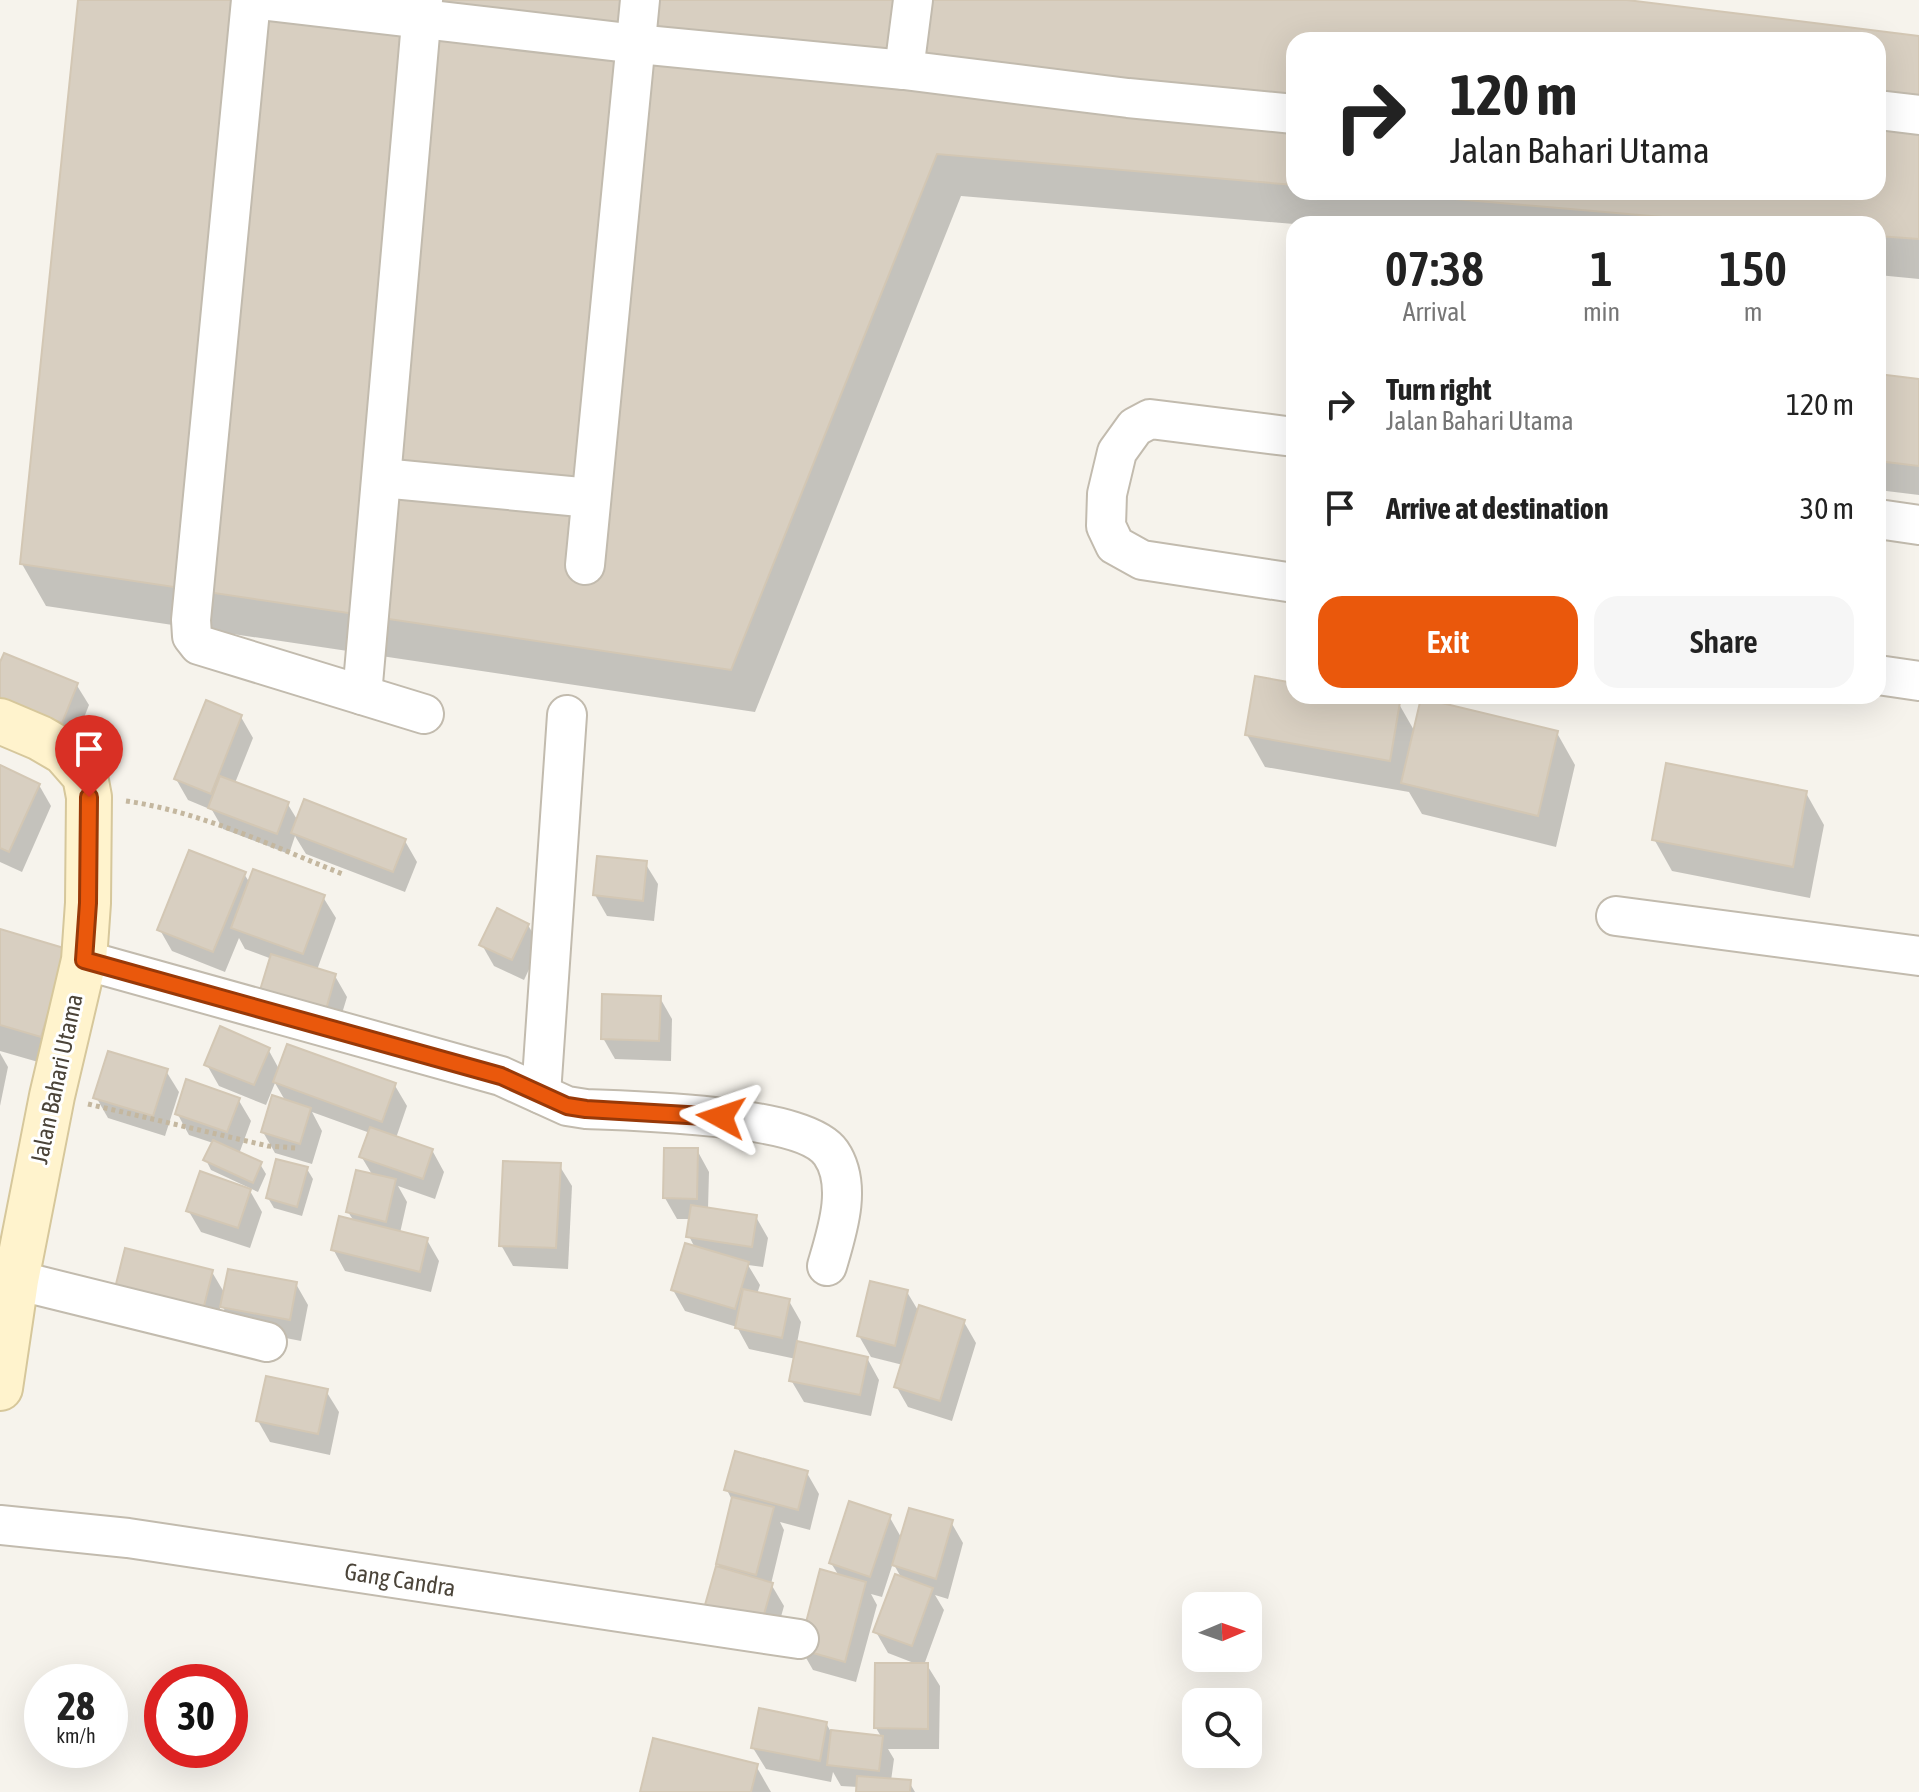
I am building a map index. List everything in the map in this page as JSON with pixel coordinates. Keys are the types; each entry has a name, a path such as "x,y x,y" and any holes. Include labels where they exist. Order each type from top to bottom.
{"street":[{"path":"251,0 192,604 192,636 199,645 424,714"},
{"path":"259,0 422,9 637,44 904,70 1128,98 1286,113"},
{"path":"585,565 640,0"},
{"path":"904,70 913,0"},
{"path":"362,695 422,9"},
{"path":"1886,111 1919,115"},
{"path":"1286,436 1150,419 1135,427 1117,452 1107,494 1106,526 1115,545 1142,560 1286,582"},
{"path":"382,478 591,498"},
{"path":"1886,520 1919,525"},
{"path":"1886,676 1919,681"},
{"path":"541,1094 567,715"},
{"name":"Jalan Bahari Utama","path":"0,721 64,752 85,776 89,797 84,960 52,1096 16,1280 0,1388"},
{"path":"1616,916 1919,956"},
{"path":"84,960 501,1076 567,1106 721,1117 792,1133 824,1146 837,1165 841,1189 837,1234 827,1266"},
{"path":"16,1280 267,1342"},
{"name":"Gang Candra","path":"0,1525 128,1538 799,1639"}],"path":[{"path":"89,797 170,810 345,875"},
{"path":"52,1096 268,1146 296,1148"}],"building":[{"path":"78,0 1627,0 1919,36 1919,239 1886,237 1886,216 1651,216 1467,200 1886,200 1886,32 1286,32 1286,184 937,154 731,670 20,564"},
{"path":"1886,375 1919,379 1919,466 1886,462"},
{"path":"4,653 78,683 62,723 0,699 0,662"},
{"path":"1255,676 1286,682 1286,704 1400,704 1390,761 1245,735"},
{"path":"206,700 242,715 211,794 174,779"},
{"path":"1420,704 1446,704 1558,731 1538,816 1401,783"},
{"path":"1666,763 1807,791 1793,867 1652,840"},
{"path":"0,765 40,784 9,852 0,848"},
{"path":"220,776 289,802 277,834 208,808"},
{"path":"304,799 406,839 393,872 291,833"},
{"path":"189,850 246,872 213,952 157,930"},
{"path":"597,856 647,861 643,901 593,895"},
{"path":"253,869 325,895 303,954 231,928"},
{"path":"497,908 529,924 512,960 479,945"},
{"path":"0,929 67,949 41,1037 0,1025"},
{"path":"271,954 336,974 323,1020 257,1000"},
{"path":"602,994 661,996 659,1041 601,1039"},
{"path":"220,1026 270,1048 254,1085 204,1065"},
{"path":"287,1044 396,1083 382,1122 273,1082"},
{"path":"108,1051 168,1069 153,1116 93,1098"},
{"path":"186,1079 240,1098 227,1132 175,1114"},
{"path":"272,1095 311,1108 300,1144 261,1132"},
{"path":"370,1127 433,1149 423,1179 359,1157"},
{"path":"213,1140 262,1162 253,1183 203,1160"},
{"path":"664,1148 698,1148 697,1199 663,1198"},
{"path":"276,1159 308,1167 297,1207 266,1198"},
{"path":"503,1161 561,1163 556,1248 499,1246"},
{"path":"356,1170 396,1179 386,1222 346,1212"},
{"path":"200,1171 251,1189 238,1228 186,1211"},
{"path":"691,1205 757,1215 752,1247 686,1237"},
{"path":"339,1216 428,1238 420,1272 331,1250"},
{"path":"685,1243 749,1262 735,1309 671,1290"},
{"path":"125,1248 213,1270 202,1314 114,1292"},
{"path":"228,1269 297,1282 290,1320 220,1307"},
{"path":"870,1281 908,1290 895,1346 857,1336"},
{"path":"743,1289 790,1299 782,1338 735,1328"},
{"path":"919,1305 965,1320 940,1401 894,1387"},
{"path":"797,1341 868,1357 860,1395 789,1381"},
{"path":"266,1376 328,1389 318,1434 256,1421"},
{"path":"735,1451 808,1471 798,1510 724,1490"},
{"path":"732,1497 774,1507 756,1575 716,1564"},
{"path":"849,1501 891,1515 870,1577 829,1563"},
{"path":"909,1508 953,1520 936,1579 892,1565"},
{"path":"716,1566 773,1583 760,1628 703,1612"},
{"path":"820,1569 866,1582 845,1662 799,1649"},
{"path":"895,1574 933,1588 912,1646 873,1632"},
{"path":"875,1663 928,1663 928,1729 874,1728"},
{"path":"759,1708 827,1722 820,1761 751,1748"},
{"path":"831,1730 883,1736 879,1771 827,1765"},
{"path":"653,1738 758,1764 751,1792 640,1792"},
{"path":"857,1776 911,1780 910,1792 856,1792"}],"route":[{"path":"89,797 84,960 501,1076 567,1106 721,1117"}]}
